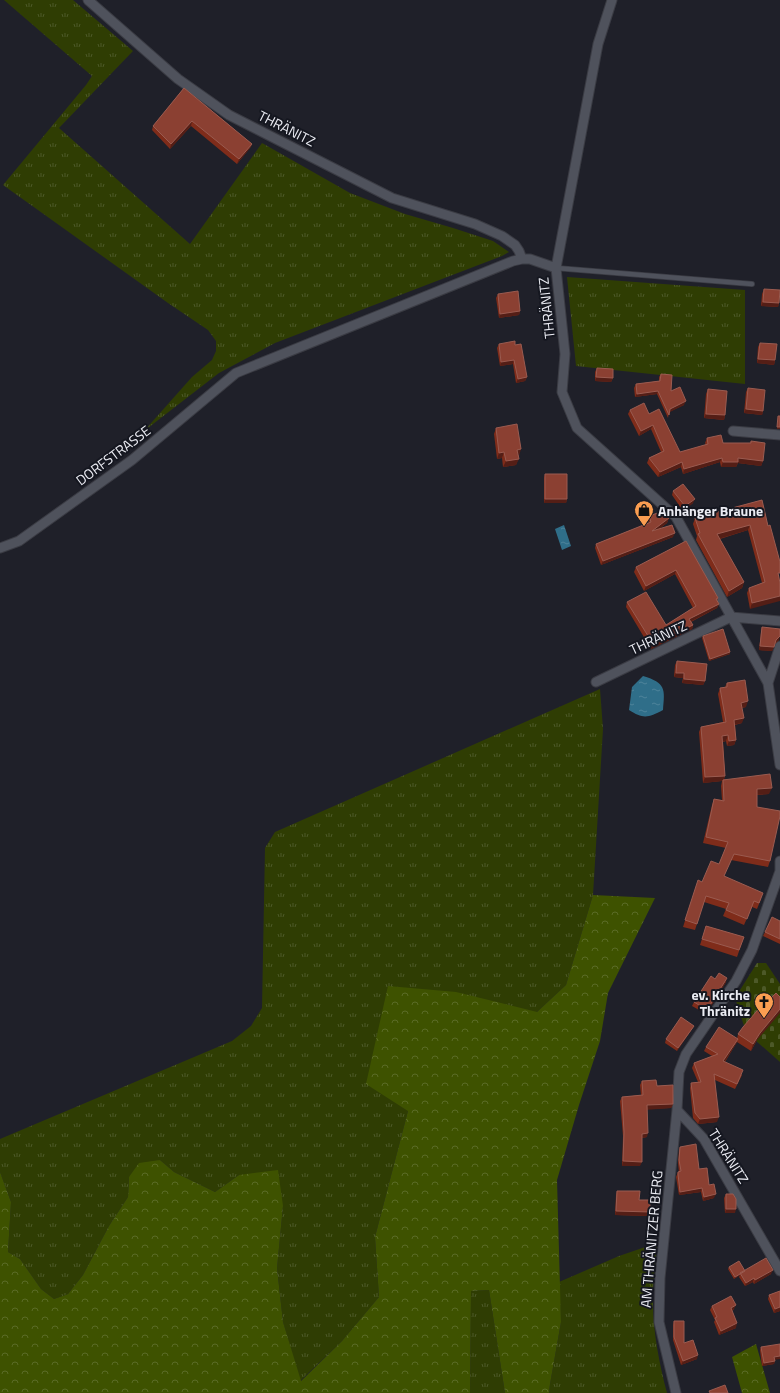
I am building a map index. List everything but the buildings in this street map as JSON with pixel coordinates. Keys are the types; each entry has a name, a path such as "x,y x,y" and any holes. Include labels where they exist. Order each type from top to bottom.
{"street":[{"name":"THRÄNITZ","path":"88,0 178,78 229,115 392,198 474,224 502,236 514,245 519,251 522,259 530,259 556,268 565,354 562,392 577,428 676,517 768,684 780,765"},
{"path":"556,268 598,44 612,0"},
{"name":"DORFSTRASSE","path":"0,548 19,541 132,460 236,373 512,261 522,259"},
{"path":"733,431 780,435"},
{"name":"THRÄNITZ","path":"596,682 731,617"},
{"path":"731,617 780,621"},
{"name":"THRÄNITZ","path":"768,684 780,646"},
{"path":"677,1110 679,1072 686,1054 736,981 752,950 780,871 780,861"},
{"name":"THRÄNITZ","path":"677,1110 704,1139 780,1270"},
{"name":"AM THRÄNITZER BERG","path":"676,1393 658,1322 660,1278 677,1110"}],"lane":[{"path":"556,268 752,284"}],"green space":[{"path":"4,0 73,0 133,51 59,128 190,244 262,143 350,193 405,214 493,241 509,252 275,343 219,373 144,431 192,377 212,360 216,351 216,341 208,330 3,185 92,76"},
{"path":"567,277 745,290 745,384 576,366"},
{"path":"600,689 603,729 593,895 566,985 537,1012 408,1111 375,1237 379,1297 342,1341 300,1381 283,1322 277,1268 283,1206 239,1175 215,1192 174,1172 160,1160 129,1177 128,1197 109,1226 83,1275 68,1294 54,1299 41,1289 20,1259 8,1252 11,1202 0,1172 0,1139 232,1041 251,1026 262,1008 265,848 275,832"},
{"path":"593,895 655,898 608,993 600,1041 557,1180 561,1322 549,1393 505,1393 489,1290 471,1291 470,1393 0,1393 0,1172 11,1202 8,1252 20,1259 41,1289 54,1299 68,1294 83,1275 109,1226 128,1197 129,1177 139,1163 160,1160 174,1172 215,1192 239,1175 278,1170 283,1206 277,1268 283,1322 301,1381 342,1341 379,1297 375,1237 408,1111 366,1084 388,986 456,992 537,1012 566,985"},
{"path":"757,963 766,963 780,984 780,1062 746,1032 735,998"},
{"path":"657,1243 653,1307 659,1357 667,1393 549,1393 561,1322 559,1282 619,1256"},
{"path":"489,1290 505,1393 470,1393 471,1291"},
{"path":"756,1344 770,1393 742,1393 732,1357"}],"water":[{"path":"564,525 571,546 562,550 555,529"},
{"path":"643,676 660,684 664,692 663,710 649,716 638,715 629,710 632,687"}],"place":[{"name":"Anhänger Braune","path":"644,527"},
{"name":"ev. Kirche Thränitz","path":"764,1019"}]}
